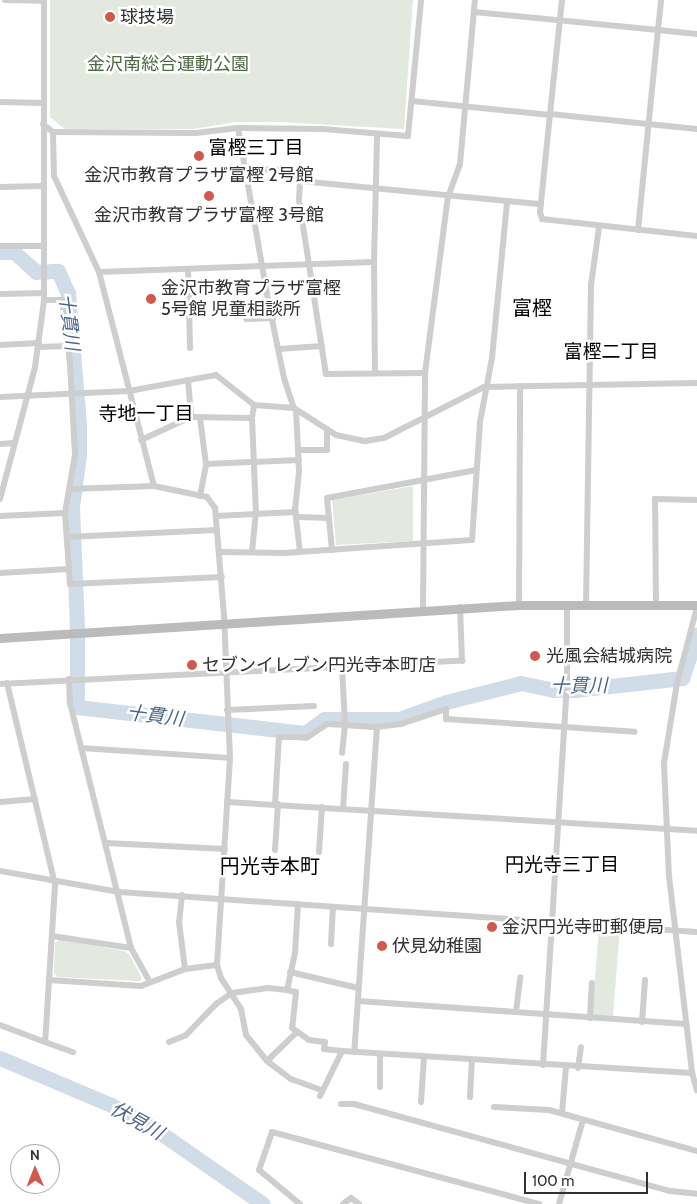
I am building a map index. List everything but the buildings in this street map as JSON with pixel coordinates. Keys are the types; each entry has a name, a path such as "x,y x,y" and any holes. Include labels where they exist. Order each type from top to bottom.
{"street":[{"path":"0,499 39,345 44,300 42,103 44,0 5,0"},
{"path":"42,124 53,132 196,133 238,128 323,129 377,136 408,136 421,0"},
{"path":"423,609 425,373 448,197 460,164 475,0"},
{"path":"562,0 541,204 542,219 599,227 697,236"},
{"path":"638,230 661,0"},
{"path":"474,12 697,34"},
{"path":"412,101 697,128"},
{"path":"0,102 42,103"},
{"path":"238,128 262,266 279,349 295,409 299,460 297,514 300,552"},
{"path":"53,132 54,176 99,272 154,486"},
{"path":"374,373 374,188 377,136"},
{"path":"245,169 291,170 300,181 299,200 311,264 326,374 425,373"},
{"path":"43,176 54,176"},
{"path":"300,181 448,197 541,204"},
{"path":"0,187 43,186"},
{"path":"220,552 300,552 472,540 484,387 492,358 507,202"},
{"path":"586,605 591,285 599,227"},
{"path":"0,246 43,246"},
{"path":"99,272 374,262"},
{"path":"188,269 190,348"},
{"path":"0,294 44,293"},
{"path":"44,300 62,300 75,393 73,489 65,513 71,537 70,584 222,577"},
{"path":"246,319 273,318"},
{"path":"0,345 67,346"},
{"path":"279,349 322,346"},
{"path":"0,398 129,391 216,375 254,405 295,409 336,435 365,441 384,438 484,387 697,383"},
{"path":"188,380 191,417"},
{"path":"519,604 520,386"},
{"path":"252,552 256,512 252,418 254,405"},
{"path":"141,440 191,417 252,418"},
{"path":"200,418 206,464 200,496"},
{"path":"298,450 327,450 327,429"},
{"path":"0,444 14,443"},
{"path":"206,464 253,460 299,460"},
{"path":"332,550 327,498 476,470"},
{"path":"73,489 154,486 207,497 215,508 225,622 230,758 223,898 217,965 241,1009 246,1034 267,1060 291,1079 320,1093 342,1051"},
{"path":"656,605 656,499 697,500"},
{"path":"216,516 256,512 329,518"},
{"path":"0,516 65,513"},
{"path":"71,537 217,530"},
{"path":"0,573 69,569"},
{"path":"0,638 519,604 697,606 677,683 664,763 666,829 675,930 692,1073 697,1090"},
{"path":"543,1065 566,690 567,605"},
{"path":"45,1042 52,936 53,880 35,799 4,684 73,679 462,661 460,608"},
{"path":"342,667 344,721 342,753"},
{"path":"73,679 70,703 119,892 131,948 150,982"},
{"path":"227,710 314,706"},
{"path":"275,850 279,737 307,738 326,724 344,721 377,727 401,724 446,709 446,718 635,732"},
{"path":"354,1052 377,727"},
{"path":"81,748 230,758"},
{"path":"343,808 346,764"},
{"path":"0,802 35,799"},
{"path":"227,802 697,831"},
{"path":"320,852 322,807"},
{"path":"106,843 225,849"},
{"path":"0,871 119,892 697,932"},
{"path":"182,895 179,922 185,969"},
{"path":"287,990 298,904"},
{"path":"332,944 333,907"},
{"path":"52,936 131,948"},
{"path":"49,980 141,986 185,969 217,965"},
{"path":"290,972 358,988"},
{"path":"516,1012 520,977"},
{"path":"642,1022 646,980"},
{"path":"590,1018 592,983"},
{"path":"169,1042 186,1035 216,1004 232,993 268,988 296,992 292,1028 296,1033 308,1040 325,1042 324,1049 578,1068 692,1073"},
{"path":"358,1001 686,1024"},
{"path":"0,1025 73,1052"},
{"path":"267,1060 296,1033"},
{"path":"578,1068 581,1046"},
{"path":"380,1054 380,1086"},
{"path":"421,1102 424,1057"},
{"path":"470,1097 472,1060"},
{"path":"562,1113 566,1067"},
{"path":"342,1104 354,1104 670,1191 697,1194"},
{"path":"494,1107 562,1113 697,1150"},
{"path":"559,1204 583,1120"},
{"path":"300,1204 258,1170 272,1132 539,1204"},
{"path":"343,1204 351,1198 359,1204"}],"green space":[{"name":"金沢南総合運動公園","path":"50,0 413,0 404,129 279,122 235,122 194,129 65,129 50,117"},
{"path":"413,486 413,541 336,545 332,500"},
{"path":"599,928 620,929 613,1016 592,1015"},
{"path":"60,939 124,951 129,954 142,978 139,981 57,977 54,973 55,943"}],"waterway":[{"name":"十貫川","path":"0,252 14,252 36,272 58,271 68,293 79,423 79,455 72,507 77,626 77,707 305,733 324,719 399,719 446,702 521,683 553,690 575,690 682,678 697,635"},
{"name":"伏見川","path":"0,1058 111,1105 155,1129 263,1204"}],"place":[{"name":"球技場","path":"110,17"},
{"name":"金沢市教育プラザ富樫 2号館","path":"199,156"},
{"name":"金沢市教育プラザ富樫 3号館","path":"209,196"},
{"name":"金沢市教育プラザ富樫 5号館 児童相談所","path":"151,299"},
{"name":"光風会結城病院","path":"535,656"},
{"name":"セブンイレブン円光寺本町店","path":"192,665"},
{"name":"金沢円光寺町郵便局","path":"492,927"},
{"name":"伏見幼稚園","path":"382,946"}],"district":[{"name":"富樫三丁目","path":"256,148"},
{"name":"富樫","path":"532,308"},
{"name":"富樫二丁目","path":"611,352"},
{"name":"寺地一丁目","path":"146,414"},
{"name":"円光寺三丁目","path":"562,865"},
{"name":"円光寺本町","path":"270,866"}]}
